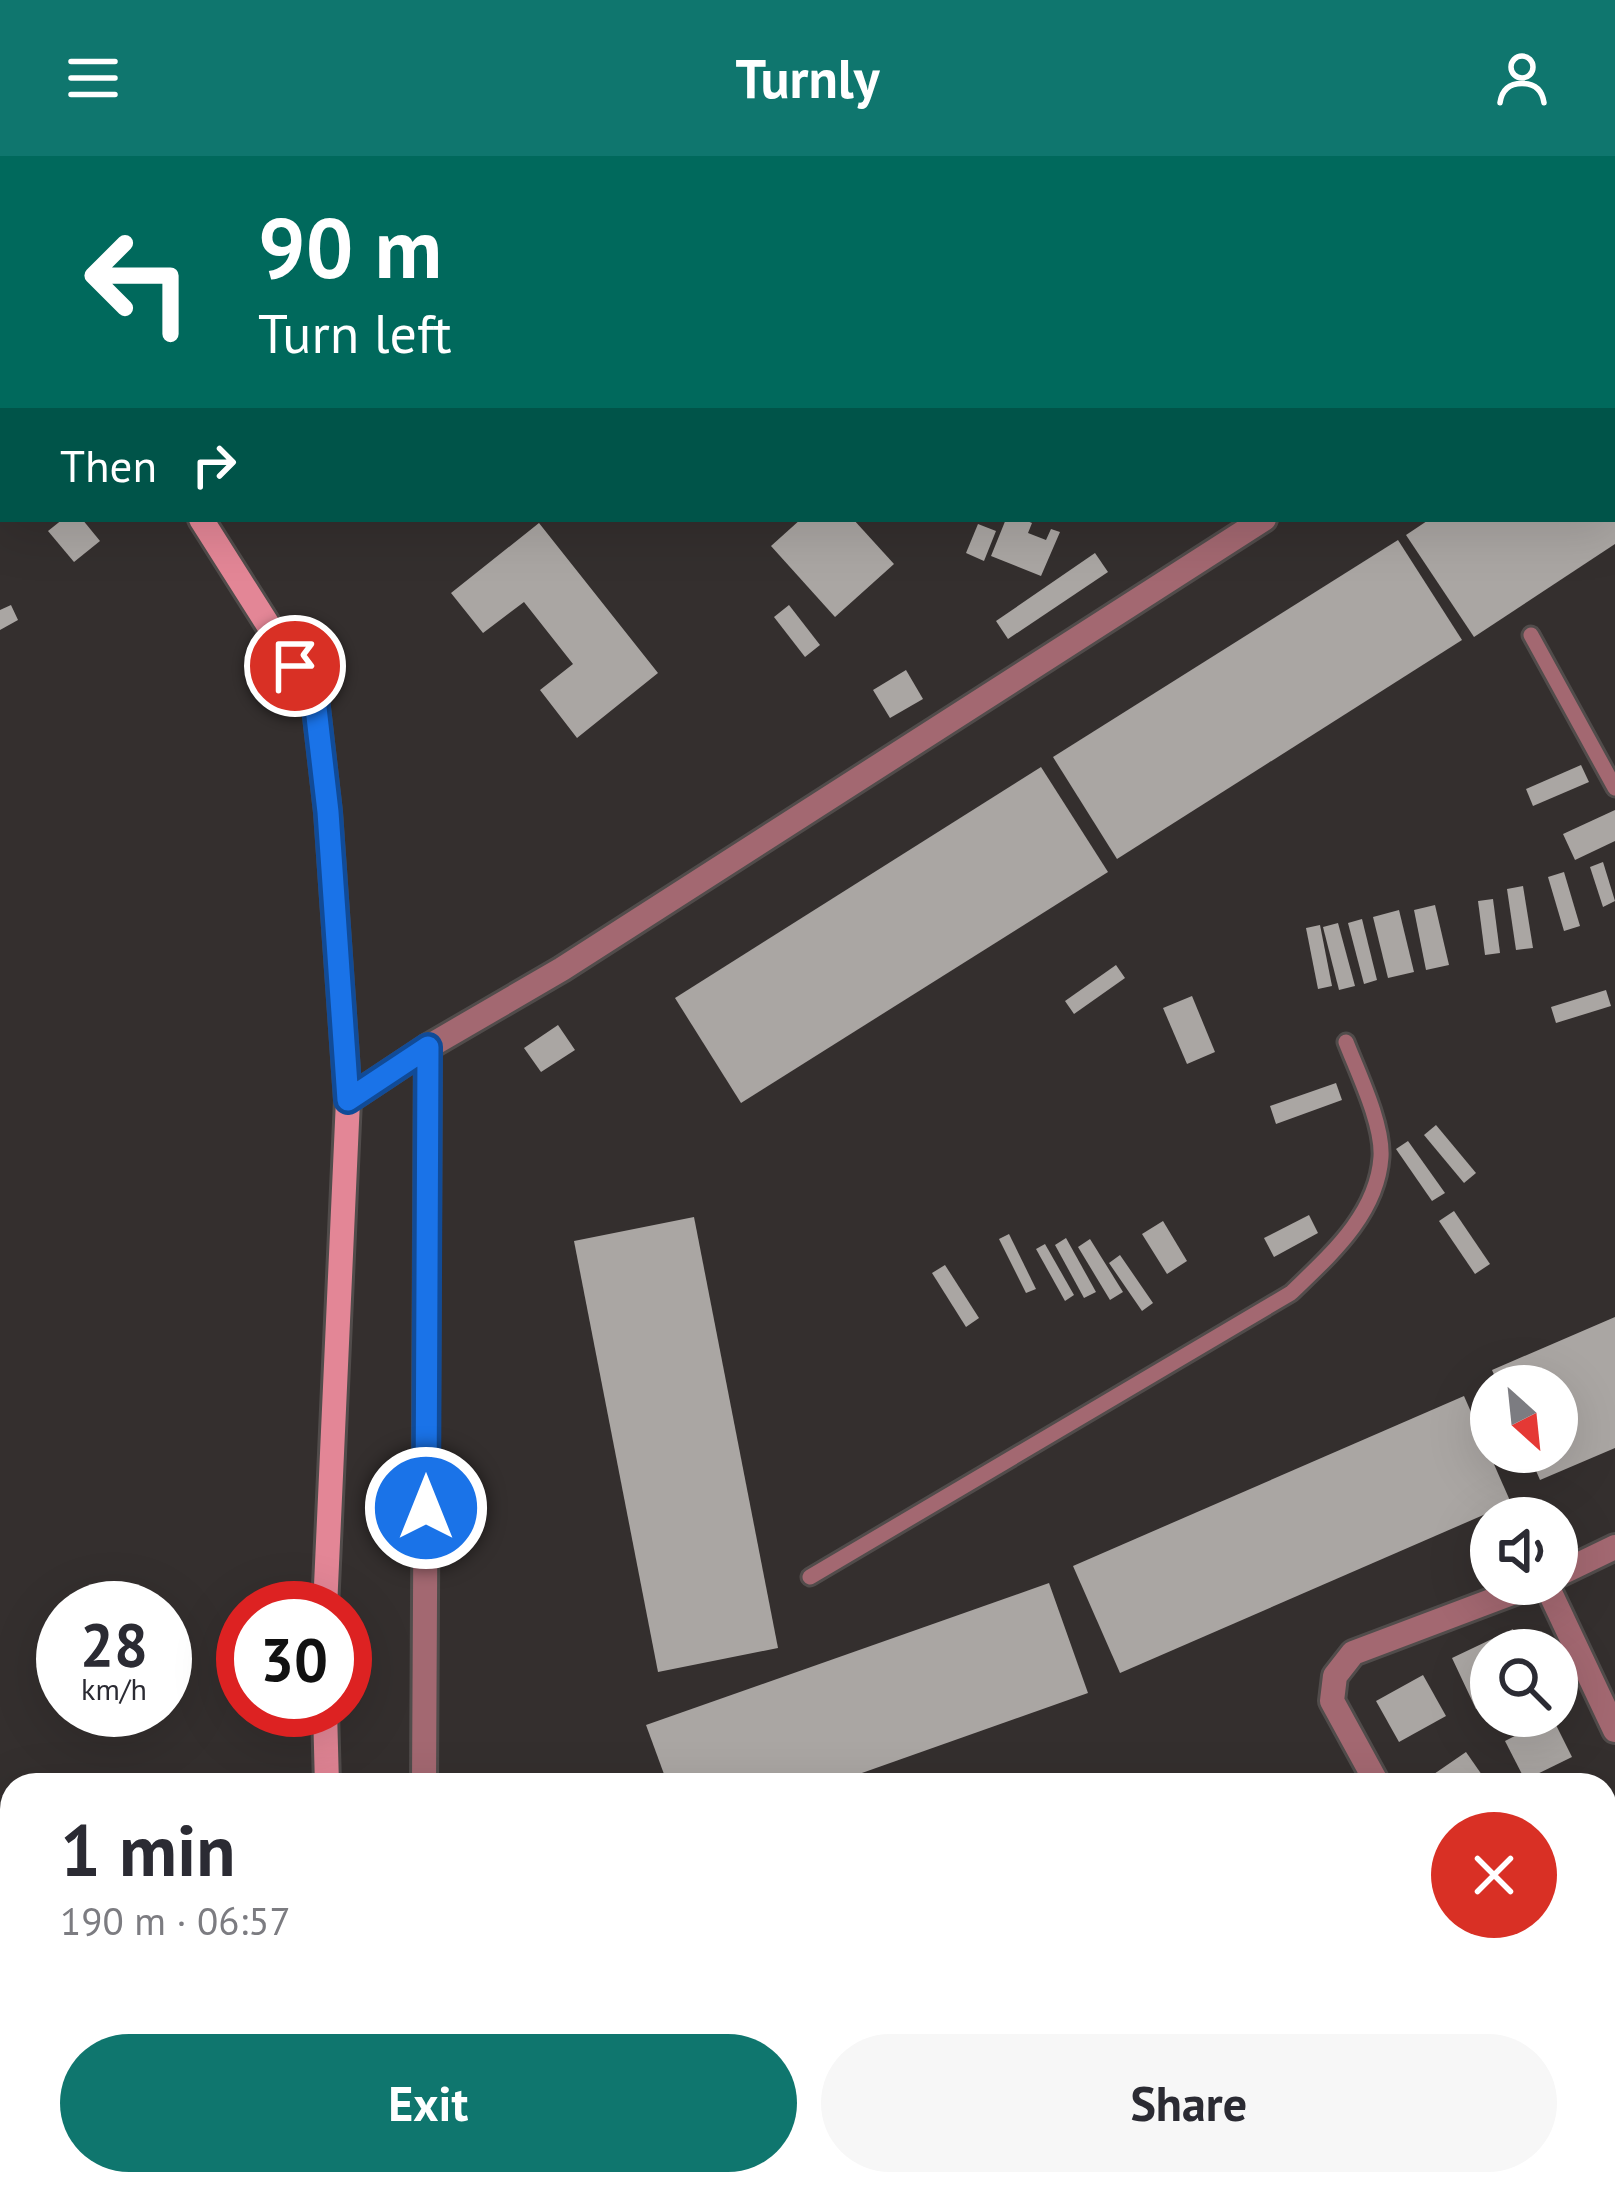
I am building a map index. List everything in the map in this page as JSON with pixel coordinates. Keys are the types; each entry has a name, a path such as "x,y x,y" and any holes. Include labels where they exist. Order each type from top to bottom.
{"main road":[{"path":"203,522 315,699 328,812 348,1100 326,1581"},
{"path":"326,1737 327,1773"}],"street":[{"path":"348,1100 562,969 1259,522"},
{"path":"424,1773 428,1047"},
{"path":"1578,1565 1615,1547"},
{"path":"1371,1773 1332,1701 1335,1676 1353,1653 1480,1605"},
{"path":"1556,1605 1615,1730"}],"lane":[{"path":"1531,634 1615,788"},
{"path":"810,1576 1291,1293 1341,1244 1372,1196 1382,1154 1372,1105 1346,1042"}],"building":[{"path":"59,522 84,522 100,541 74,562 48,531"},
{"path":"798,522 856,522 894,564 835,617 771,546"},
{"path":"1005,522 1032,523 1028,533 1046,540 1051,529 1060,532 1041,576 991,556"},
{"path":"1426,522 1615,522 1615,544 1474,637 1406,535"},
{"path":"539,523 658,673 577,738 540,690 573,664 524,602 483,633 451,593"},
{"path":"978,524 996,531 984,561 966,553"},
{"path":"1398,540 1462,640 1117,859 1053,757"},
{"path":"1095,553 1108,572 1008,639 996,621"},
{"path":"11,605 18,620 0,630 0,610"},
{"path":"789,605 820,645 805,657 774,617"},
{"path":"906,670 923,699 890,718 873,690"},
{"path":"1581,765 1589,782 1533,806 1526,789"},
{"path":"1041,767 1108,872 741,1103 675,998"},
{"path":"1615,810 1615,841 1575,860 1563,834"},
{"path":"1603,862 1615,901 1603,907 1590,867"},
{"path":"1564,872 1580,926 1564,931 1548,877"},
{"path":"1523,886 1533,948 1516,950 1507,889"},
{"path":"1493,899 1500,953 1485,955 1478,901"},
{"path":"1435,905 1449,965 1426,970 1414,910"},
{"path":"1399,910 1414,972 1388,978 1373,917"},
{"path":"1362,919 1377,980 1364,984 1348,923"},
{"path":"1338,923 1355,986 1339,990 1323,927"},
{"path":"1320,925 1332,986 1318,989 1306,928"},
{"path":"1116,965 1125,978 1074,1014 1065,1001"},
{"path":"1606,990 1611,1006 1556,1023 1551,1007"},
{"path":"1192,996 1215,1052 1187,1064 1163,1008"},
{"path":"558,1025 575,1050 541,1072 524,1048"},
{"path":"1336,1083 1342,1100 1276,1124 1270,1106"},
{"path":"1436,1125 1476,1173 1464,1183 1424,1135"},
{"path":"1408,1141 1445,1193 1432,1201 1396,1149"},
{"path":"1454,1211 1490,1264 1475,1274 1439,1221"},
{"path":"1309,1215 1318,1233 1274,1257 1264,1238"},
{"path":"694,1217 778,1648 658,1672 574,1241"},
{"path":"1163,1221 1187,1261 1167,1274 1142,1234"},
{"path":"1009,1234 1036,1289 1026,1293 999,1239"},
{"path":"1066,1238 1096,1292 1084,1298 1055,1245"},
{"path":"1090,1239 1123,1292 1110,1300 1078,1247"},
{"path":"1045,1244 1074,1295 1065,1301 1036,1249"},
{"path":"1120,1255 1153,1303 1142,1311 1109,1263"},
{"path":"945,1265 979,1318 966,1327 932,1273"},
{"path":"1615,1317 1615,1448 1578,1464 1578,1365 1504,1365"},
{"path":"1464,1396 1470,1410 1470,1473 1498,1473 1508,1497 1470,1497 1470,1521 1120,1673 1073,1566"},
{"path":"1049,1583 1088,1693 862,1773 664,1773 646,1725"},
{"path":"1470,1649 1470,1696 1452,1658"},
{"path":"1423,1675 1446,1716 1399,1742 1376,1701"},
{"path":"1562,1737 1572,1757 1539,1773 1521,1773 1505,1741"},
{"path":"1466,1752 1481,1773 1435,1773"}],"route":[{"path":"295,666 315,699 328,812 348,1100 428,1047 426,1508"}]}
